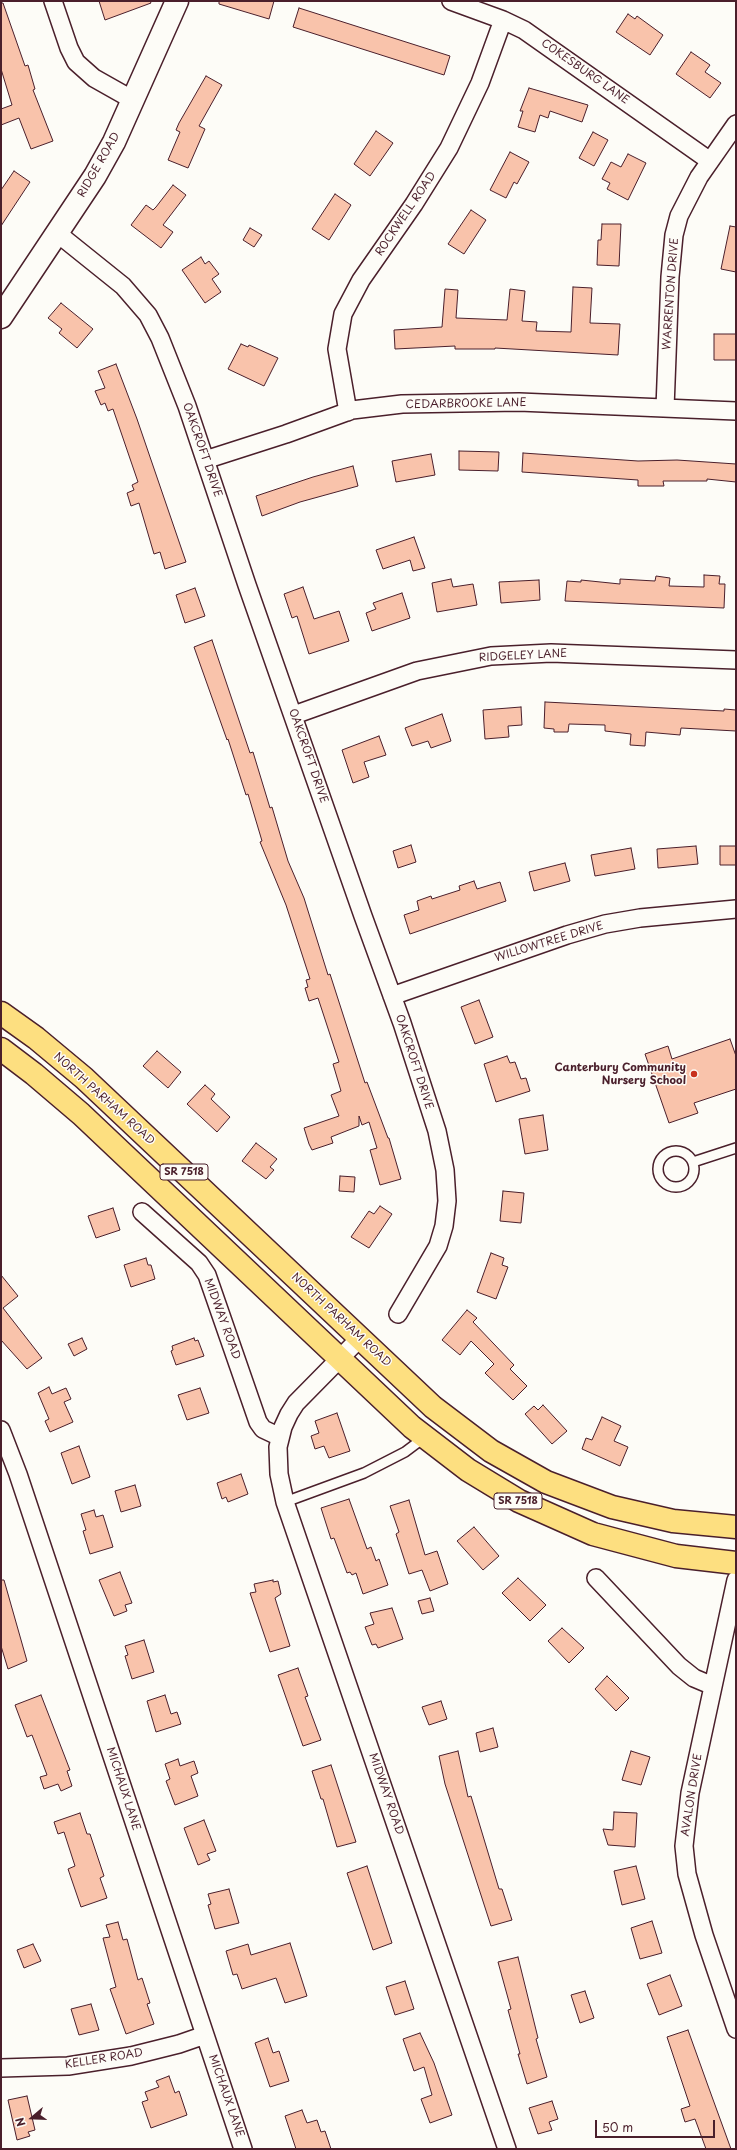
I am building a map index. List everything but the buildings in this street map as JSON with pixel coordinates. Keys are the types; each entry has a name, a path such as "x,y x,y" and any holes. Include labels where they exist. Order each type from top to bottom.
{"highway":[{"name":"NORTH PARHAM ROAD","path":"1,1013 36,1038 84,1078 433,1407 491,1451 546,1482 580,1496 630,1512 673,1521 736,1528"},
{"name":"SR 7518","path":"1,1049 34,1074 81,1114 340,1359 425,1438 449,1457 493,1487 566,1524 648,1550 676,1556 736,1563"}],"street":[{"path":"53,1 69,48 76,62 94,78 133,100"},
{"name":"RIDGE ROAD","path":"1,317 95,176 114,142 177,1"},
{"name":"COKESBURG LANE","path":"451,1 503,20 543,42 710,161"},
{"name":"ROCKWELL ROAD","path":"348,412 337,349 343,314 361,280 414,204 449,148 480,83 503,20"},
{"name":"WARRENTON DRIVE","path":"665,408 670,277 674,235 679,216 699,177 736,124"},
{"name":"OAKCROFT DRIVE","path":"57,233 123,286 148,315 160,338 179,386 205,460 392,996 437,1131 445,1170 447,1201 444,1226 438,1246 398,1314"},
{"name":"CEDARBROOKE LANE","path":"205,460 348,412 402,404 518,402 736,412"},
{"name":"RIDGELEY LANE","path":"294,715 418,671 491,656 551,653 736,660"},
{"name":"WILLOWTREE DRIVE","path":"392,996 567,935 605,924 640,918 736,909"},
{"name":"MIDWAY ROAD","path":"142,1212 199,1263 207,1275 258,1422 263,1429 280,1437"},
{"name":"MIDWAY ROAD","path":"360,1338 296,1403 289,1414 280,1437 279,1474 285,1502 507,2149"},
{"name":"MICHAUX LANE","path":"1,1430 244,2149"},
{"path":"596,1578 679,1666 694,1678 713,1686"},
{"name":"AVALON DRIVE","path":"736,1580 690,1793 684,1846 687,1874 704,1935 736,2029"},
{"name":"KELLER ROAD","path":"1,2068 68,2066 131,2056 179,2044 205,2034"}],"lane":[{"path":"694,1162 736,1148"},
{"path":"670,1151 679,1151 688,1154 694,1162 694,1172 691,1180 683,1186 674,1187 665,1183 659,1175 658,1166 662,1157 670,1151"},
{"path":"285,1502 364,1473 405,1452 425,1438"}],"place":[{"name":"Canterbury Community Nursery School","path":"694,1074"}]}
